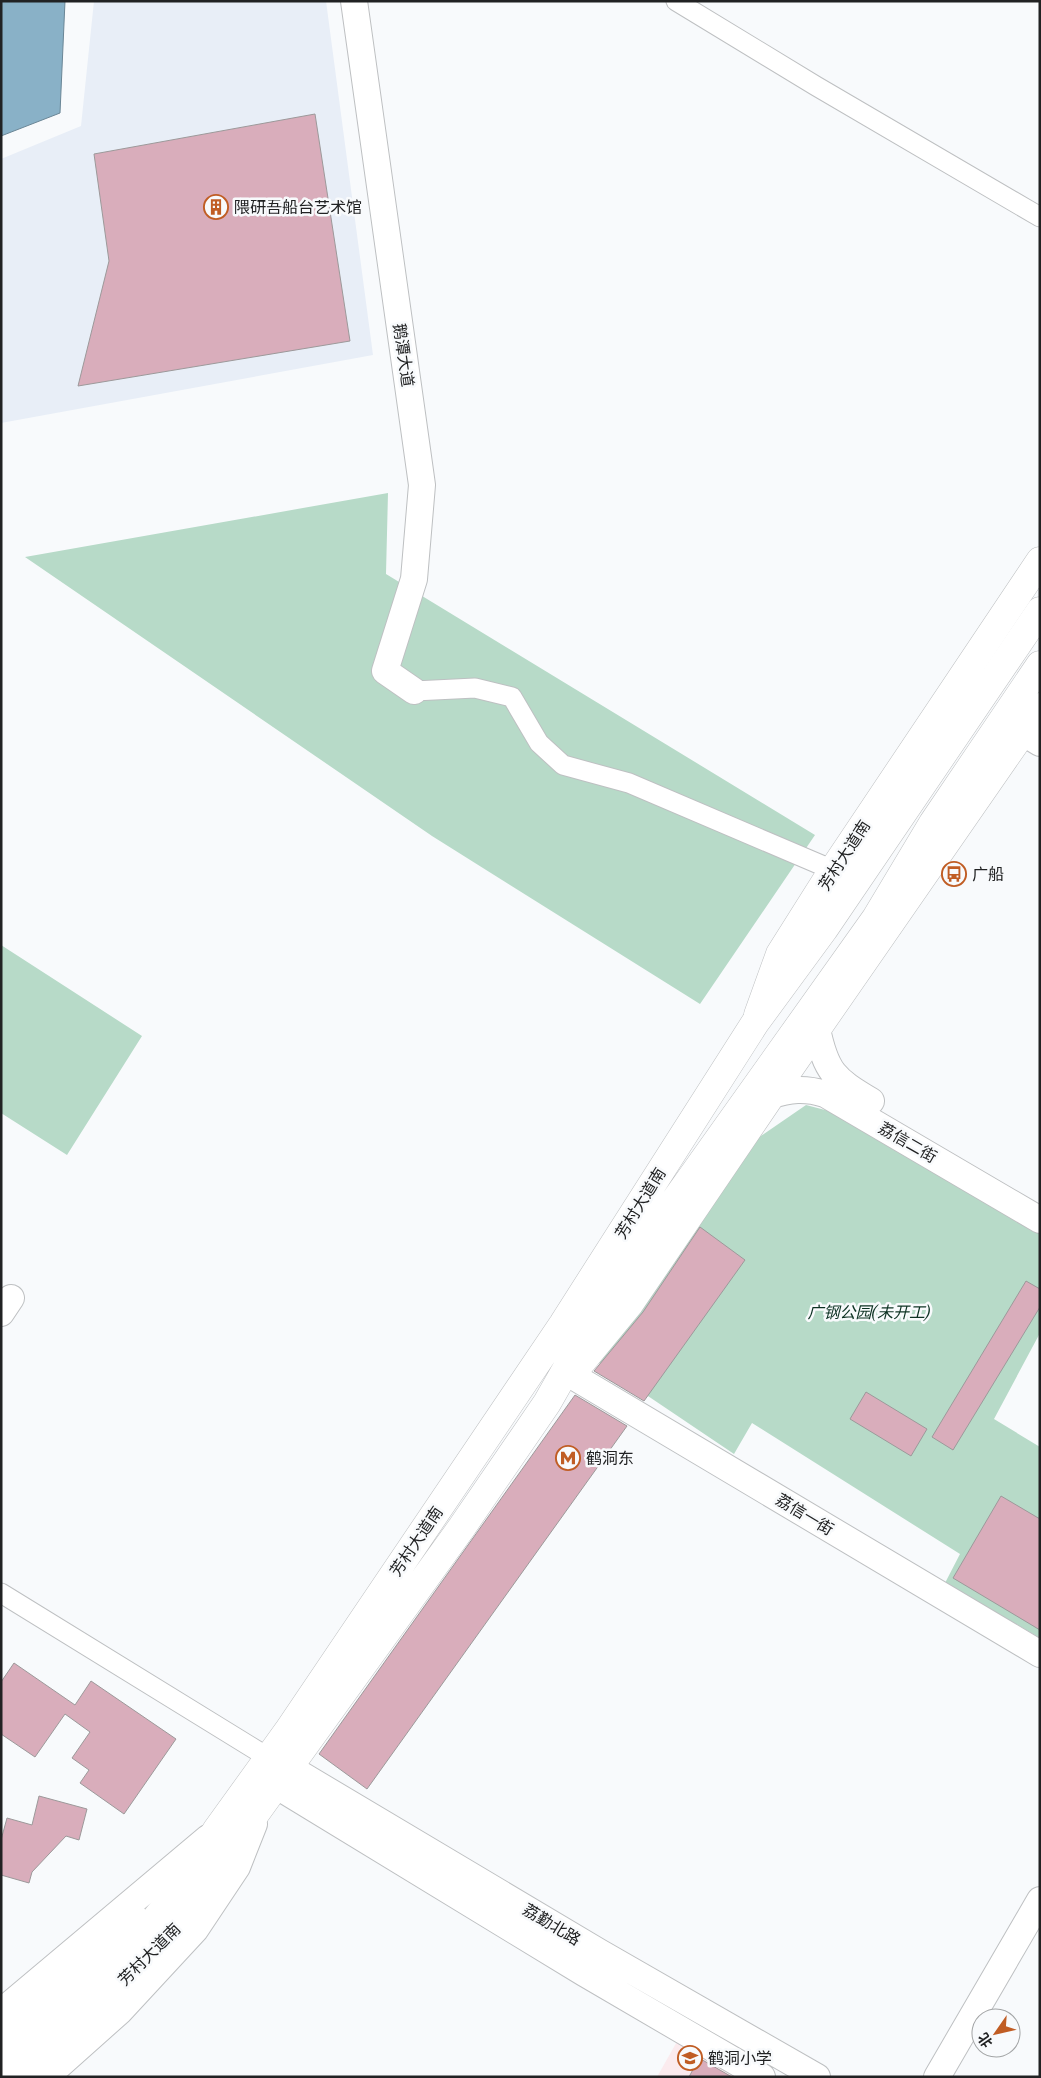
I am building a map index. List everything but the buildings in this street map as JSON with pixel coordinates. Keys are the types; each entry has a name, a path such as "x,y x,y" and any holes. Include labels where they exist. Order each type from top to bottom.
{"main road":[{"name":"芳村大道南","path":"15,2077 119,1984 174,1930 190,1911 214,1871 259,1810 278,1771 755,1023 780,954 833,870 1040,561"},
{"path":"755,1023 824,929 1040,611"},
{"path":"547,1403 612,1289 876,918 933,823 1037,670"},
{"name":"芳村大道南","path":"1,2061 98,1978 142,1934 182,1886 216,1832 278,1771 462,1527 547,1403 630,1303 817,1028 1031,738 1040,707"},
{"path":"1,2035 134,1917 216,1832"}],"street":[{"name":"鹅潭大道","path":"354,1 422,485 414,578 385,671 414,691"},
{"path":"676,1 816,86 1040,217"},
{"path":"414,691 476,688 512,696 539,743 563,765 629,783 833,870"},
{"name":"荔信二街","path":"817,1028 828,1066 846,1086 1040,1200"},
{"name":"荔信二街","path":"770,1096 793,1089 804,1089 825,1094 1040,1220"},
{"name":"荔信一街","path":"570,1375 1040,1654"},
{"path":"1,1593 278,1771"},
{"name":"荔勤北路","path":"278,1771 584,1973 762,2077"},
{"name":"荔勤北路","path":"278,1771 817,2077"},
{"name":"芳村大道南","path":"46,2077 120,2011 194,1930 237,1866 259,1810"},
{"name":"芳村大道南","path":"1,2012 216,1832"},
{"path":"937,2077 1040,1900"}],"shaded area":[{"path":"94,1 326,1 373,355 1,423 1,159 81,126"},
{"name":"鹤洞小学","path":"679,2038 745,2077 657,2077"}],"green space":[{"path":"388,493 386,574 815,835 700,1004 432,836 25,557"},
{"path":"1,945 142,1036 67,1155 1,1113"},
{"name":"广钢公园(未开工)","path":"806,1105 848,1116 1040,1234 1040,1333 994,1419 1040,1447 1040,1638 945,1583 960,1554 752,1423 734,1454 593,1359 752,1142"}],"water":[{"path":"1,1 65,1 60,113 1,136"}],"place":[{"name":"隈研吾船台艺术馆","path":"216,207"},
{"name":"广船","path":"954,874"},
{"name":"鹤洞东","path":"568,1458"},
{"name":"鹤洞小学","path":"690,2058"}]}
